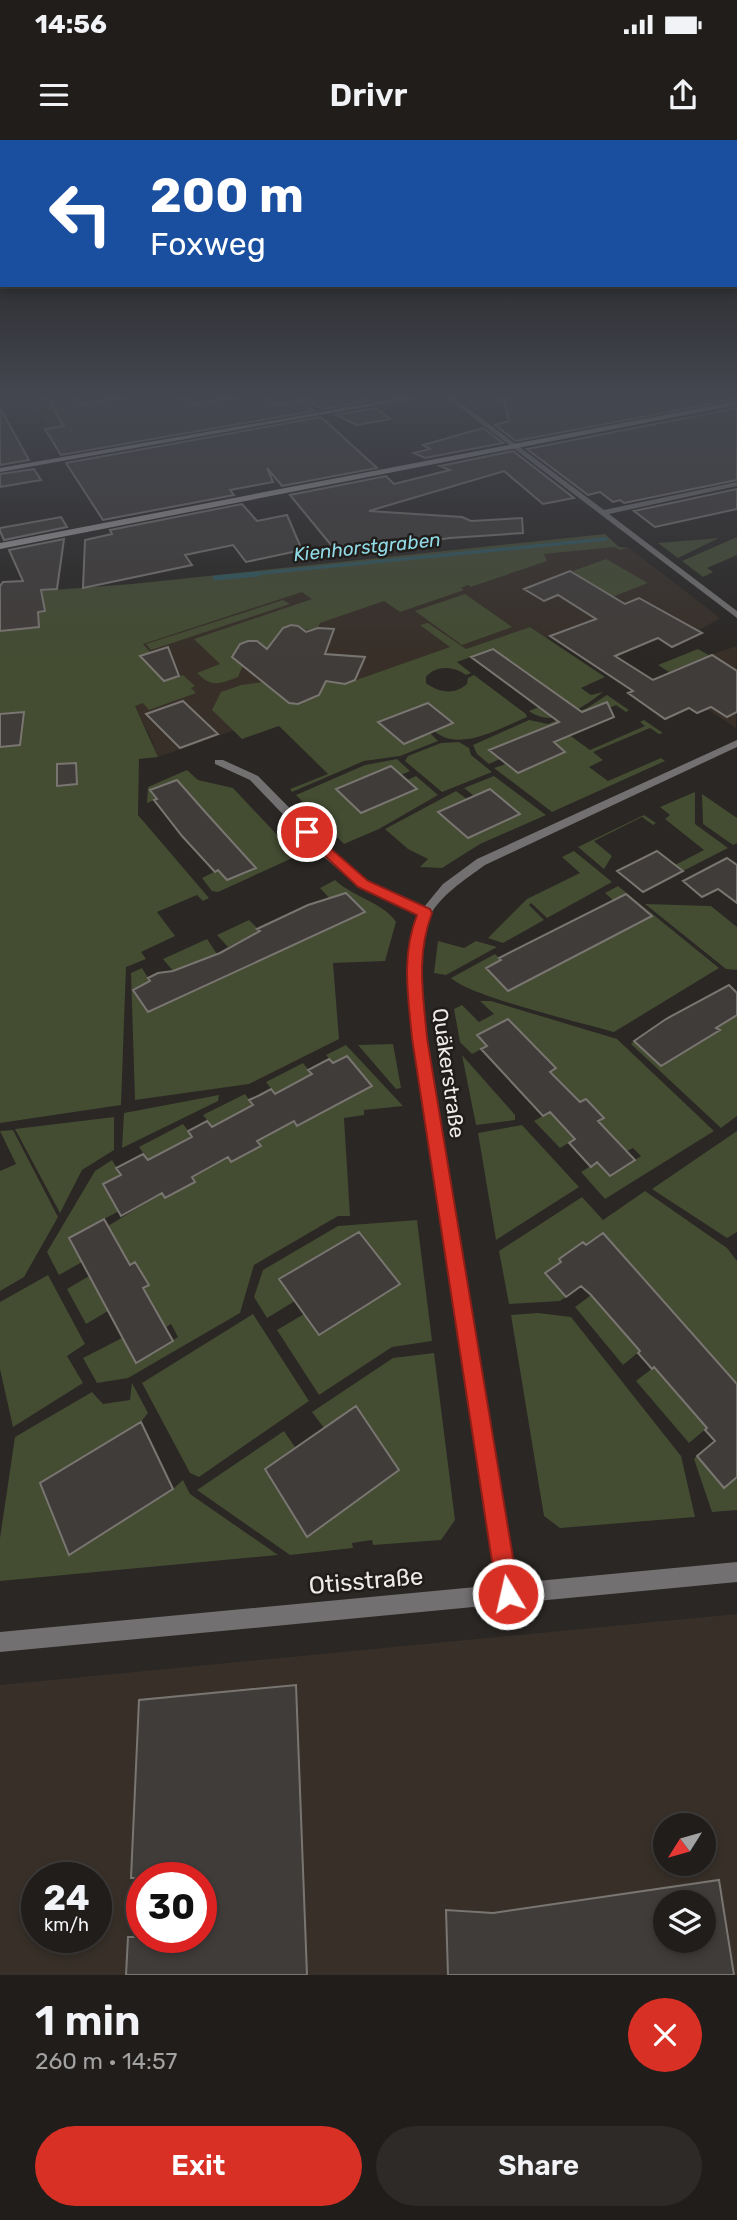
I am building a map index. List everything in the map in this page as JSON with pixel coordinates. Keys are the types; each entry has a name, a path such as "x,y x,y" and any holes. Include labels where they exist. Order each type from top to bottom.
{"main road":[{"path":"0,546 326,483"}],"street":[{"path":"562,483 737,615"},
{"path":"602,513 737,484"},
{"name":"Quäkerstraße","path":"508,1594 420,1038 413,964 416,934 425,913 447,887 471,868 737,743"},
{"path":"219,762 254,778 328,854 363,884 425,913"},
{"name":"Otisstraße","path":"0,1642 737,1572"}],"shaded area":[{"path":"615,547 620,550 629,548 720,618 698,631 665,611 582,631 575,627 546,638 530,627 158,757 134,706 124,647 300,590 354,603 468,585 472,587 546,561 544,554"},
{"path":"737,646 736,728 659,678 709,655"},
{"path":"737,1614 737,1975 0,1975 0,1685"}],"green space":[{"path":"605,534 619,547 629,548 544,554 547,561 471,587 468,585 461,588 464,590 400,612 384,601 320,623 318,628 304,630 291,625 272,647 265,648 257,641 240,644 238,649 248,654 238,677 221,683 207,681 197,673 220,664 194,639 312,599 302,592 143,644 151,653 164,681 183,675 195,686 191,688 196,693 149,710 143,703 135,706 158,757 139,759 138,815 209,898 203,901 197,895 157,912 175,936 141,952 146,959 126,967 121,1105 0,1123 0,594 132,584"},
{"path":"737,537 737,555 707,568 713,572 703,577 682,561"},
{"path":"719,538 678,558 658,543"},
{"path":"606,559 648,583 607,599 573,571"},
{"path":"465,594 512,627 462,645 415,611"},
{"path":"283,600 290,604 151,650 146,644"},
{"path":"428,623 466,649 530,627 605,677 581,688 591,695 603,692 568,714 548,718 538,716 529,711 539,707 550,716 573,706 565,703 493,649 457,662 471,673 466,675 450,669 435,670 426,677 426,683 442,691 452,691 462,688 467,684 468,678 474,675 527,717 493,732 456,740 434,731 453,723 427,703 379,723 388,731 391,730 404,744 430,733 438,741 400,756 364,761 292,792 290,789 328,774 279,726 242,739 212,710 221,692 241,685 263,682 284,699 300,701 319,695 324,678 345,684 450,647 420,625"},
{"path":"698,649 709,655 669,672 658,665"},
{"path":"607,695 629,710 626,712 616,705 561,729 590,750 645,726 640,722 644,720 663,733 659,734 650,728 593,752 603,760 589,767 608,781 661,758 665,761 552,812 494,768 506,764 517,773 565,752 537,731 489,750 500,759 489,764 477,754 473,745 529,720 548,724 587,708"},
{"path":"459,742 469,748 471,755 492,772 442,792 405,761 408,756 441,743"},
{"path":"397,759 410,771 401,775 390,766 336,789 407,780 416,776 438,795 379,829 344,844 296,795 365,765"},
{"path":"187,770 198,780 233,788 297,856 218,892 212,891 202,878 218,870 227,880 255,868 197,802 193,803 177,780 150,790 157,799 147,803 148,787"},
{"path":"494,776 546,815 480,844 442,868 420,867 428,859 408,849 385,829 456,791 467,799 439,812 468,838 519,814 490,789 474,796 464,788"},
{"path":"695,792 695,824 728,848 683,871 675,865 704,850 665,819 670,815 660,807"},
{"path":"702,794 737,818 737,843 733,845 703,824"},
{"path":"644,815 656,823 653,825 642,817 594,841 612,856 604,869 578,847"},
{"path":"574,851 612,882 547,918 531,903 529,905 544,920 503,943 488,938 527,899 580,873 562,857"},
{"path":"335,880 384,910 396,922 385,961 333,963 339,1039 249,1084 135,1100 131,973 142,968 150,981 133,990 148,1012 192,988 196,991 247,962 251,965 301,938 304,941 365,912 346,893 330,899 320,888"},
{"path":"618,886 719,968 614,1032 502,1001 451,978 495,954 501,960 486,968 509,991 593,942 596,945 615,935 627,924 631,927 652,916 628,896 615,902 605,893"},
{"path":"645,904 711,906 737,927 737,970 726,969"},
{"path":"249,920 260,931 228,947 217,935"},
{"path":"207,939 217,954 173,971 163,959"},
{"path":"438,941 464,948 476,941 497,947 446,975 434,973"},
{"path":"480,1001 491,1001 617,1039 714,1131 605,1199 581,1172 597,1162 610,1176 641,1156 633,1148 627,1151 598,1121 603,1117 586,1099 580,1102 550,1072 555,1068 508,1019 478,1035 487,1046 472,1054 460,1042 454,1009 462,1005 479,1022 494,1014"},
{"path":"737,1015 737,1116 721,1128 631,1044 634,1041 662,1066 696,1040 700,1043 719,1031 716,1028"},
{"path":"393,1044 401,1088 396,1089 358,1045"},
{"path":"346,1045 403,1106 364,1110 364,1115 344,1118 350,1216 338,1216 254,1265 240,1313 128,1378 97,1383 83,1358 122,1338 136,1363 178,1337 171,1324 165,1328 143,1288 149,1285 136,1262 130,1265 108,1226 162,1193 165,1198 195,1182 192,1177 228,1157 260,1145 257,1141 294,1121 298,1126 372,1086 347,1056 333,1063 326,1055"},
{"path":"462,1055 515,1115 515,1120 476,1125"},
{"path":"303,1063 312,1074 275,1094 266,1082"},
{"path":"245,1094 253,1105 212,1127 203,1115"},
{"path":"219,1095 218,1101 122,1148 124,1113"},
{"path":"550,1112 575,1139 560,1148 534,1121"},
{"path":"114,1117 114,1150 82,1170 60,1213 15,1129"},
{"path":"183,1124 193,1137 148,1160 139,1147"},
{"path":"522,1125 579,1187 496,1240 478,1133"},
{"path":"13,1130 58,1217 24,1277 0,1291 0,1171 16,1164 0,1131"},
{"path":"737,1131 737,1232 727,1238 652,1189"},
{"path":"112,1160 121,1175 103,1185 119,1211 69,1238 82,1262 59,1275 47,1252 95,1171"},
{"path":"645,1191 727,1248 737,1261 737,1384 603,1234 586,1245 583,1242 545,1272 566,1297 560,1301 509,1304 499,1251 582,1197 603,1220"},
{"path":"417,1220 432,1341 392,1347 319,1395 277,1330 304,1314 319,1335 399,1284 359,1232 280,1279 295,1301 267,1318 254,1297 263,1270 338,1226"},
{"path":"48,1275 85,1344 67,1356 83,1383 13,1427 0,1369 0,1302"},
{"path":"89,1276 108,1311 86,1324 67,1289"},
{"path":"591,1295 640,1351 623,1365 575,1307"},
{"path":"538,1313 571,1317 681,1456 695,1517 560,1528 544,1516 511,1315"},
{"path":"253,1314 309,1401 199,1477 190,1473 142,1383"},
{"path":"434,1353 455,1520 441,1540 373,1545 372,1540 352,1543 353,1548 290,1555 197,1490 284,1431 295,1447 265,1469 279,1493 285,1490 308,1537 399,1470 356,1406 324,1428 312,1412 393,1358"},
{"path":"654,1367 707,1428 689,1443 636,1381"},
{"path":"132,1383 148,1413 141,1422 40,1483 52,1511 64,1525 58,1529 69,1555 183,1480 190,1494 278,1555 0,1581 0,1538 15,1437 92,1392 103,1404 130,1400"},
{"path":"697,1456 724,1488 737,1477 737,1510 712,1512 694,1459"}],"building":[{"path":"0,483 26,483 0,487"},
{"path":"79,483 270,483 230,490 234,495 103,520"},
{"path":"279,483 300,483 282,486"},
{"path":"352,483 465,483 369,511 462,517 471,521 522,518 523,533 450,538 340,556 290,495"},
{"path":"518,483 554,483 574,498 543,504"},
{"path":"572,483 724,483 624,503 620,500 613,502 600,492 588,495"},
{"path":"737,489 737,509 655,527 634,511"},
{"path":"242,504 257,521 287,515 302,550 246,562 233,545 185,555 192,565 83,588 85,540 112,534 110,530"},
{"path":"61,517 67,527 4,540 0,531 0,528"},
{"path":"64,539 57,589 41,590 45,611 38,612 39,627 0,631 0,586 3,582 23,581 9,550"},
{"path":"570,571 625,604 639,598 702,633 672,647 658,638 615,656 653,680 712,655 737,671 737,712 727,717 711,707 697,713 689,708 665,719 628,693 633,691 550,636 596,619 558,595 544,601 524,589"},
{"path":"291,625 306,632 318,628 334,629 325,654 365,657 355,680 345,684 326,681 319,695 298,704 289,703 232,657 240,644 248,641 257,641 267,649 283,628"},
{"path":"168,647 179,676 164,681 140,656"},
{"path":"493,649 582,712 607,702 614,717 554,742 565,752 518,773 489,750 559,722 471,657"},
{"path":"183,701 218,734 180,748 146,714"},
{"path":"428,703 453,723 404,744 378,722"},
{"path":"24,712 20,745 0,747 0,714"},
{"path":"76,763 77,784 57,786 57,764"},
{"path":"391,766 417,789 361,813 336,789"},
{"path":"177,780 256,868 227,880 218,870 215,872 182,836 154,800 157,799 150,790"},
{"path":"490,789 520,814 468,838 438,812"},
{"path":"657,851 683,871 643,892 617,871"},
{"path":"727,858 737,865 737,903 718,889 702,897 683,881"},
{"path":"346,893 365,912 148,1012 133,990 150,981 148,978 158,973 173,971 220,953 260,931 257,929 308,905"},
{"path":"626,894 652,916 508,991 486,968 501,960 499,958"},
{"path":"729,985 737,993 737,1015 716,1028 720,1030 661,1066 634,1041 666,1019"},
{"path":"508,1019 556,1068 550,1072 580,1102 586,1099 604,1118 598,1121 635,1160 610,1176 597,1162 591,1167 569,1143 575,1139 550,1112 543,1116 481,1049 487,1046 477,1035"},
{"path":"347,1056 372,1086 297,1126 294,1121 257,1141 261,1146 231,1162 228,1157 192,1177 195,1182 165,1198 162,1193 121,1216 103,1184 121,1175 116,1168 143,1154 148,1160 192,1137 188,1131 207,1121 212,1127 253,1105 249,1100 271,1089 275,1094 312,1074 308,1070 329,1059 333,1063"},
{"path":"104,1219 130,1265 135,1262 149,1285 143,1288 173,1341 136,1363 69,1238"},
{"path":"359,1232 400,1284 319,1335 279,1279"},
{"path":"603,1233 737,1384 737,1477 724,1488 697,1456 715,1441 705,1430 707,1428 654,1367 652,1369 638,1353 640,1351 591,1295 581,1286 566,1297 545,1273 583,1242 586,1245"},
{"path":"356,1406 399,1470 307,1537 265,1469"},
{"path":"141,1422 173,1489 69,1555 40,1483"},
{"path":"296,1685 307,1975 126,1975 127,1953 217,1953 217,1862 132,1862 139,1700"},
{"path":"719,1880 734,1975 448,1975 446,1910 493,1913"}],"waterway":[{"name":"Kienhorstgraben","path":"241,575 606,539"},
{"name":"Kienhorstgraben","path":"215,578 258,574"}],"route":[{"path":"307,832 363,884 425,913 416,934 413,964 420,1038 462,1318 508,1594"}]}
